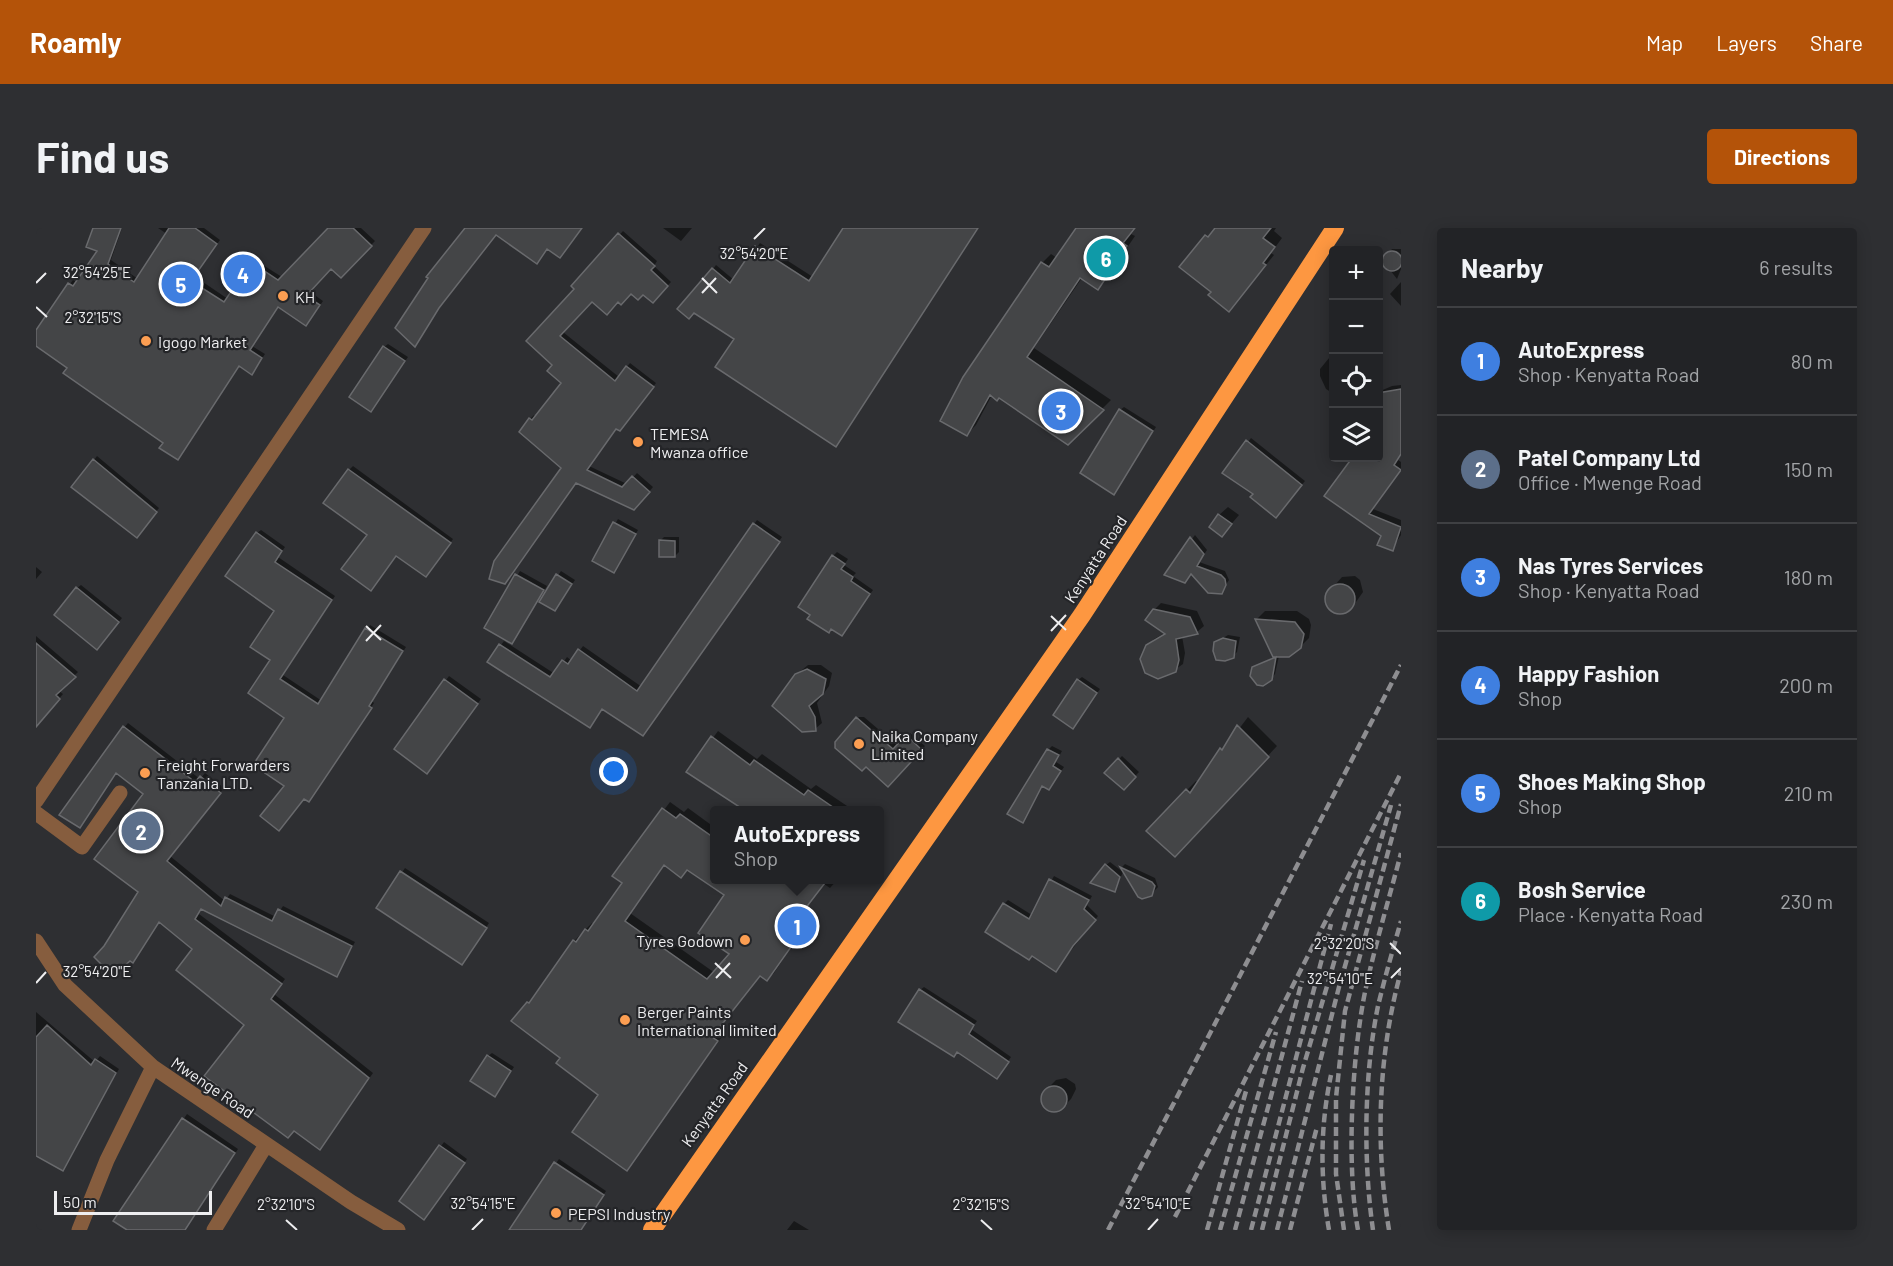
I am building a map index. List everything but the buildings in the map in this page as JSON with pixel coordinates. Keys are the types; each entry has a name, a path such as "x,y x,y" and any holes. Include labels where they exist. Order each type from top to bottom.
{"highway":[{"name":"Kenyatta Road","path":"652,1230 1075,625 1335,228"}],"street":[{"path":"36,801 424,228"},
{"path":"36,813 82,848 120,793"},
{"name":"Mwenge Road","path":"36,941 65,985 153,1067 351,1202 398,1230"},
{"path":"79,1230 107,1160 153,1067"},
{"path":"214,1230 266,1145"}],"railway":[{"path":"1108,1230 1401,665"},
{"path":"1175,1217 1401,773"},
{"path":"1344,1230 1336,1174 1336,1098 1345,1011 1401,804"},
{"path":"1277,1230 1339,987 1391,805"},
{"path":"1358,1230 1352,1174 1352,1111 1360,1018 1369,974 1401,853"},
{"path":"1262,1230 1303,1068 1364,860"},
{"path":"1373,1230 1366,1147 1370,1060 1378,1006 1401,921"},
{"path":"1251,1230 1331,924"},
{"path":"1389,1230 1382,1165 1381,1100 1387,1035 1401,971"},
{"path":"1235,1230 1302,981"},
{"path":"1220,1230 1276,1032"},
{"path":"1329,1230 1322,1152 1331,1075"},
{"path":"1207,1230 1246,1091"},
{"path":"1290,1230 1317,1127"}],"place":[{"name":"Bosh Service","path":"1106,258"},
{"name":"Happy Fashion","path":"243,274"},
{"name":"Shoes Making Shop","path":"181,284"},
{"name":"KH","path":"283,296"},
{"name":"Igogo Market","path":"146,341"},
{"name":"Nas Tyres Services","path":"1061,411"},
{"name":"TEMESA Mwanza office","path":"638,442"},
{"name":"Naika Company Limited","path":"859,744"},
{"name":"Freight Forwarders Tanzania LTD.","path":"145,773"},
{"name":"Patel Company Ltd","path":"141,831"},
{"name":"AutoExpress","path":"797,926"},
{"name":"Tyres Godown","path":"745,940"},
{"name":"Berger Paints International limited","path":"625,1020"},
{"name":"PEPSI Industry","path":"556,1213"}]}
